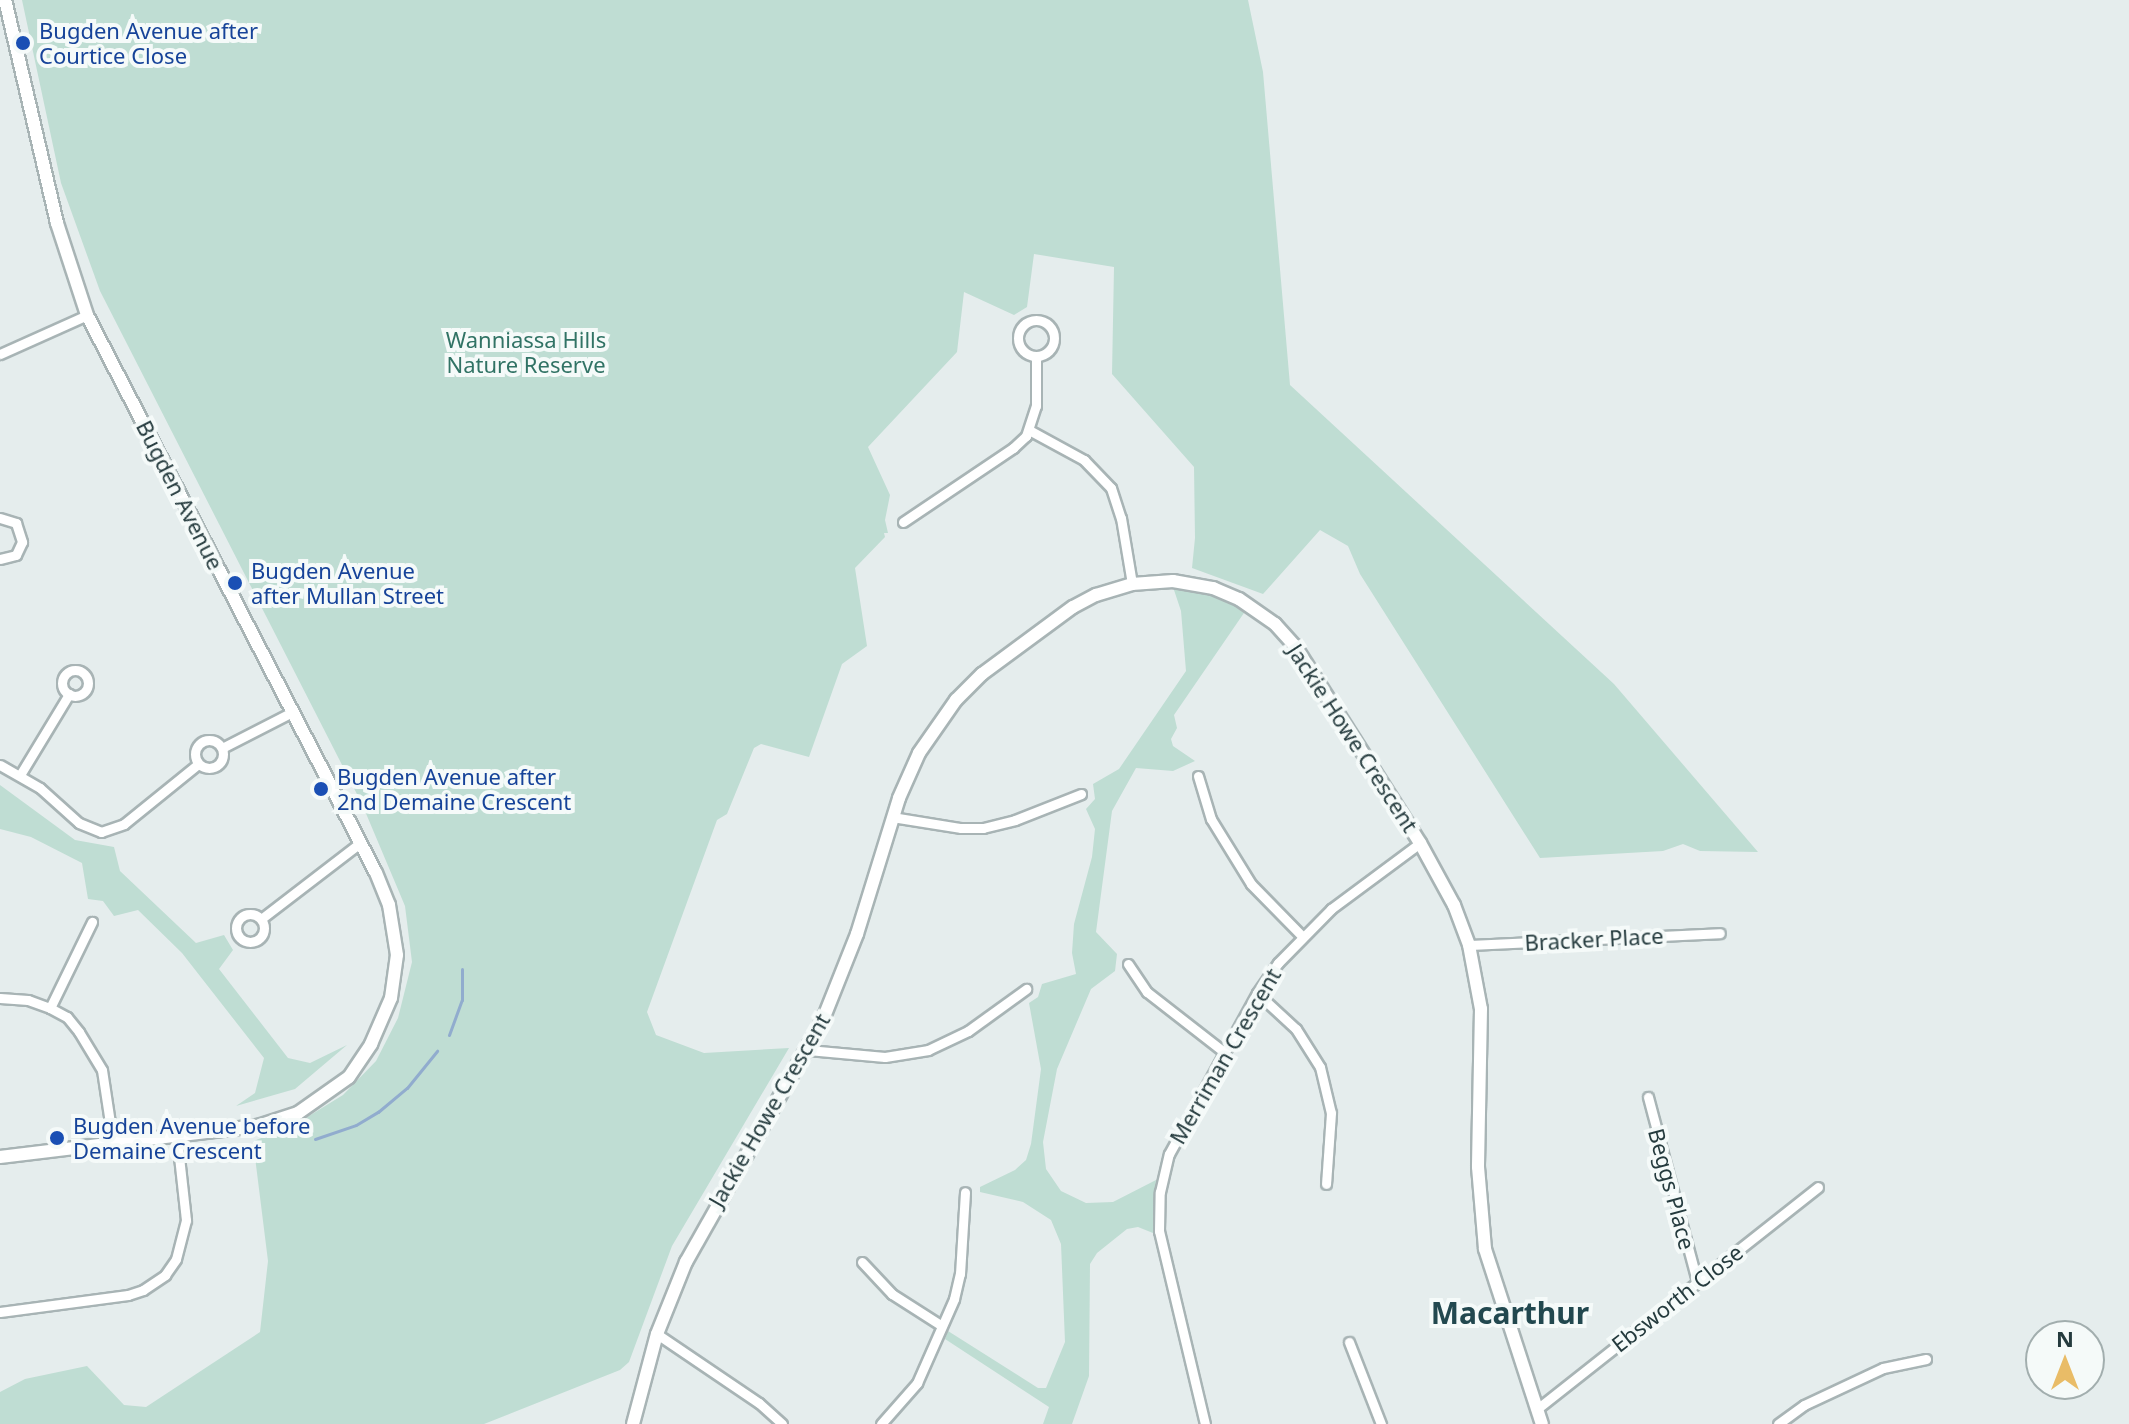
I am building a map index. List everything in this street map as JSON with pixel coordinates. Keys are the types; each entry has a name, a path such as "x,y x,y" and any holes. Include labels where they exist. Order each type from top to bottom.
{"street":[{"name":"Bugden Avenue","path":"0,1157 258,1122 307,1100 359,1060 380,1025 391,998 397,955 387,899 360,843 87,315 57,223 5,0"},
{"path":"0,354 87,315"},
{"path":"1040,320 1051,327 1055,340 1049,352 1036,357 1024,352 1018,339 1027,322 1040,320"},
{"path":"903,522 1013,448 1029,430 1036,406 1036,357"},
{"path":"1029,430 1084,460 1111,488 1121,518 1132,584"},
{"path":"0,518 16,523 22,542 16,555 0,559"},
{"name":"Jackie Howe Crescent","path":"633,1424 657,1334 709,1217 808,1050 857,934 892,817 919,753 956,700 982,674 1073,607 1098,594 1132,584 1173,581 1213,588 1239,599 1275,624 1305,658 1442,879 1469,945 1481,1009 1478,1167 1485,1249 1542,1424"},
{"path":"20,775 69,694"},
{"path":"222,748 292,712"},
{"path":"213,740 222,748 223,758 217,766 207,768 198,764 195,752 201,742 213,740"},
{"path":"0,765 20,775 79,823 101,832 124,824 198,764"},
{"path":"1198,776 1211,819 1251,884 1302,936"},
{"path":"892,817 961,828 983,828 1015,820 1081,794"},
{"path":"261,919 360,843"},
{"name":"Merriman Crescent","path":"1205,1424 1164,1257 1159,1218 1160,1192 1169,1154 1257,993 1302,936 1331,909 1420,843"},
{"path":"50,1008 92,922"},
{"name":"Bracker Place","path":"1469,945 1720,933"},
{"path":"1128,964 1147,992 1224,1052"},
{"path":"808,1050 885,1057 928,1050 968,1031 1026,989"},
{"path":"1257,993 1296,1029 1320,1067 1331,1113 1326,1184"},
{"path":"0,998 28,1000 67,1017 97,1058 106,1090 113,1140"},
{"name":"Beggs Place","path":"1648,1097 1697,1281"},
{"path":"0,1312 128,1295 158,1281 176,1259 186,1220 177,1132"},
{"name":"Bugden Avenue","path":"0,1151 113,1140"},
{"name":"Ebsworth Close","path":"1537,1409 1818,1187"},
{"path":"881,1424 917,1383 942,1326 960,1274 965,1192"},
{"path":"862,1262 892,1294 942,1326"},
{"path":"657,1334 759,1403 782,1424"},
{"path":"1349,1342 1381,1424"},
{"path":"1778,1424 1804,1405 1883,1368 1926,1359"}],"green space":[{"name":"Wanniassa Hills Nature Reserve","path":"22,0 1248,0 1263,72 1290,385 1614,684 1758,852 1700,851 1683,844 1663,851 1540,858 1360,574 1348,546 1320,530 1263,594 1192,568 1195,538 1194,467 1112,374 1114,267 1034,254 1027,307 1014,315 964,292 957,352 868,447 890,495 885,520 888,533 884,533 885,537 855,568 867,646 842,664 809,757 761,744 754,748 727,814 717,820 647,1012 656,1035 704,1053 789,1048 672,1246 629,1362 620,1370 484,1424 0,1424 0,1392 25,1379 87,1366 124,1405 146,1407 260,1332 268,1261 253,1141 291,1127 343,1095 376,1061 398,1018 412,962 405,906 362,804 100,291 61,183"},
{"path":"1173,587 1214,595 1246,610 1174,715 1177,728 1171,739 1173,746 1195,761 1173,771 1136,768 1112,811 1096,932 1117,954 1115,971 1091,989 1057,1069 1043,1142 1046,1169 1061,1191 1086,1203 1113,1202 1156,1180 1153,1233 1138,1227 1127,1229 1097,1253 1090,1264 1089,1376 1072,1424 1043,1424 1049,1407 945,1339 948,1331 1038,1388 1046,1388 1065,1342 1061,1244 1051,1220 1023,1202 980,1192 980,1187 1015,1170 1026,1160 1031,1144 1041,1069 1029,1003 1038,997 1042,984 1076,974 1072,953 1074,924 1092,857 1095,829 1086,809 1095,799 1093,784 1119,769 1186,671 1181,611"},
{"path":"0,785 75,840 114,847 120,871 196,943 224,935 233,950 219,969 288,1058 310,1063 347,1045 295,1089 236,1106 255,1093 264,1058 182,953 138,910 114,916 103,901 88,899 82,863 31,837 0,829"}],"waterway":[{"path":"449,1035 462,1000 462,969"},
{"path":"315,1139 356,1125 378,1112 407,1088 437,1051"}],"place":[{"name":"Bugden Avenue after Courtice Close","path":"23,43"},
{"name":"Bugden Avenue after Mullan Street","path":"235,583"},
{"name":"Bugden Avenue after 2nd Demaine Crescent","path":"321,789"},
{"name":"Bugden Avenue before Demaine Crescent","path":"57,1138"}],"district":[{"name":"Macarthur","path":"1510,1313"}]}
